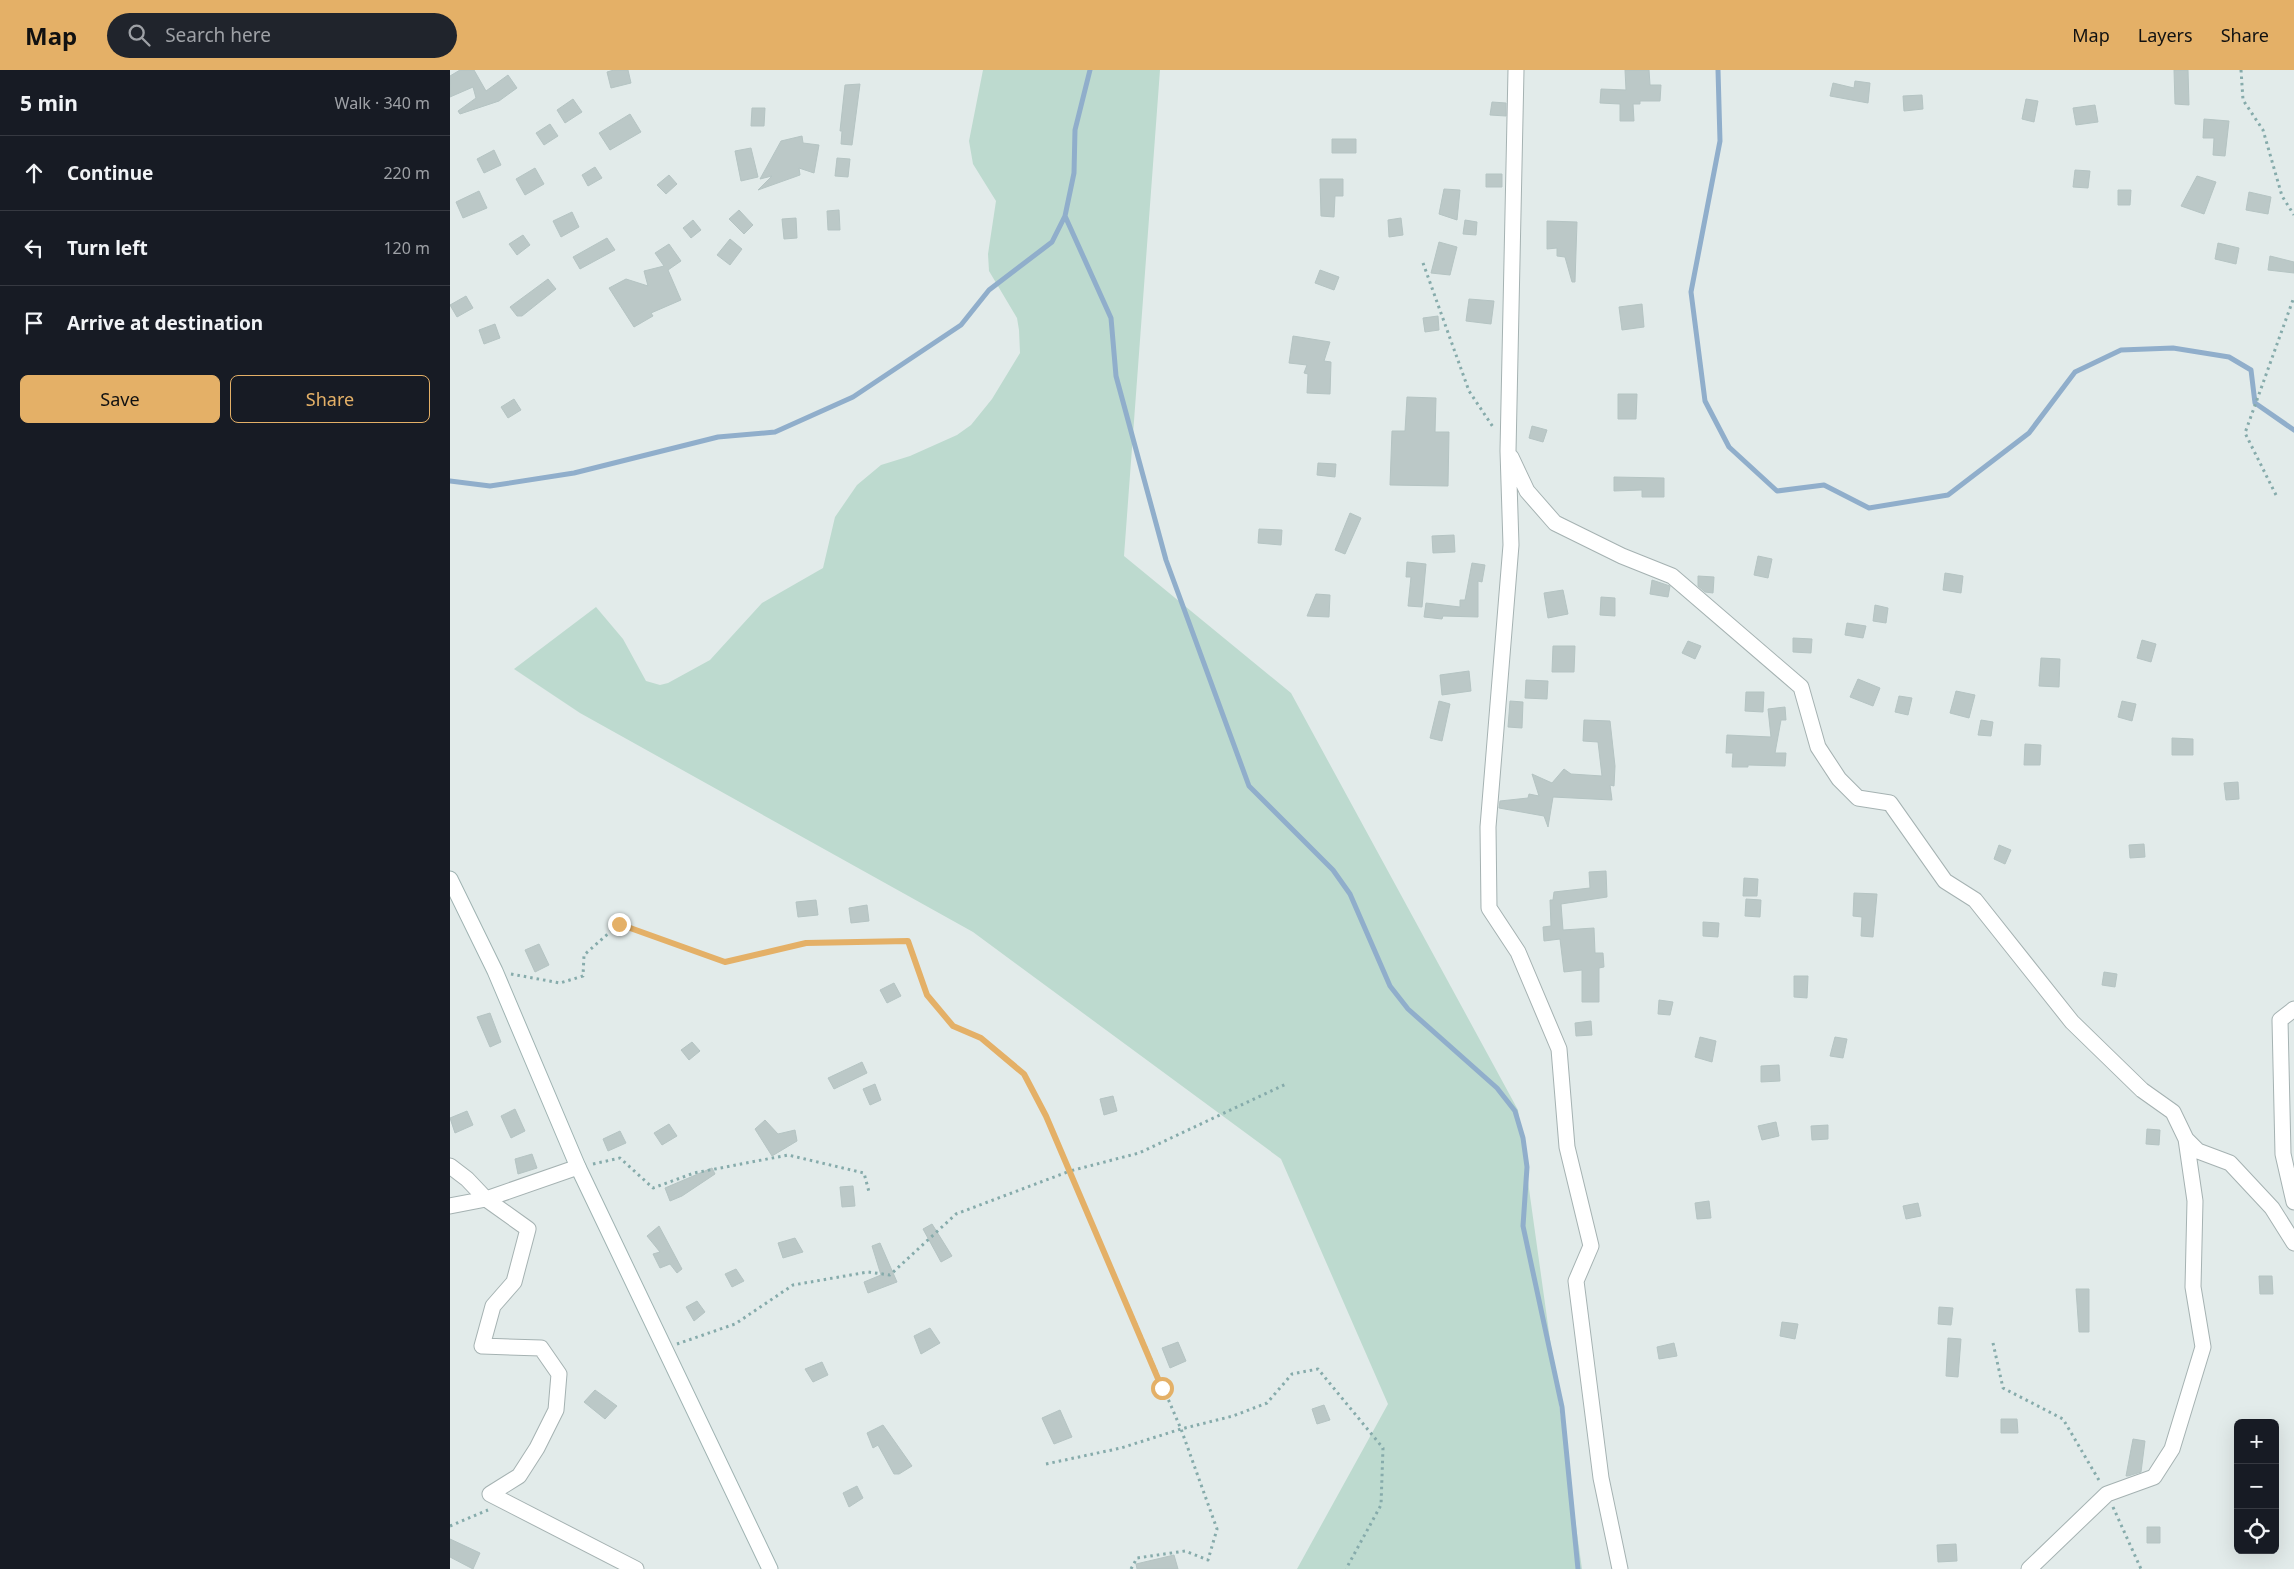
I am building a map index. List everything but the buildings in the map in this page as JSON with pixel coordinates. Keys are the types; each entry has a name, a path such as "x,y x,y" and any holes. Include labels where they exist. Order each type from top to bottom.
{"street":[{"path":"1516,70 1508,451 1511,545 1488,827 1489,908 1518,952 1559,1049 1567,1147 1591,1246 1576,1281 1601,1478 1620,1569"},
{"path":"1508,451 1527,491 1555,523 1622,556 1672,576 1802,687 1818,747 1840,779 1858,798 1890,803 1945,881 1975,900 2072,1022 2142,1090 2173,1112 2186,1139 2195,1201 2194,1287 2203,1347 2172,1449 2154,1478 2107,1494 2029,1569"},
{"path":"450,879 495,971 578,1167 770,1569"},
{"path":"2294,1010 2280,1020 2283,1154 2294,1202"},
{"path":"2186,1139 2198,1151 2230,1163 2272,1208 2294,1243"},
{"path":"450,1166 467,1179 486,1199 528,1229 514,1282 493,1306 482,1346 541,1348 559,1374 556,1410 537,1448 519,1476 490,1494"},
{"path":"450,1206 486,1199 578,1167"},
{"path":"490,1494 636,1569"}],"path":[{"path":"2241,70 2242,100 2263,130 2282,196 2294,215"},
{"path":"1423,263 1469,391 1493,428"},
{"path":"2276,495 2245,433 2294,297"},
{"path":"495,971 560,983 583,976 584,955 619,924 725,962 806,943 908,941 927,995 953,1026 981,1038 1024,1074 1046,1116 1181,1429 1217,1529 1208,1560 1185,1551 1137,1558 1131,1569"},
{"path":"665,1348 735,1324 793,1285 868,1272 890,1275 956,1214 1070,1172 1139,1153 1286,1084"},
{"path":"578,1167 620,1158 653,1188 694,1173 788,1156 864,1173 869,1192"},
{"path":"1993,1343 2003,1388 2063,1419 2107,1494 2142,1569"},
{"path":"1046,1464 1121,1448 1181,1429 1233,1416 1267,1404 1292,1374 1318,1369 1383,1448 1381,1505 1346,1569"},
{"path":"450,1526 491,1509 490,1494"}],"green space":[{"path":"983,70 1160,70 1124,556 1291,693 1518,1110 1582,1569 1297,1569 1388,1404 1281,1159 973,932 580,713 514,669 596,607 623,639 646,681 660,685 668,683 710,660 762,603 823,568 835,517 857,485 881,465 910,456 957,435 971,425 992,399 1020,353 1017,318 989,271 988,254 996,201 973,164 969,141"}],"waterway":[{"path":"450,481 490,486 574,473 718,437 775,432 853,397 961,325 989,290 1052,242 1065,216 1074,173 1075,130 1090,70"},
{"path":"1718,70 1720,141 1691,292 1705,401 1729,447 1777,491 1824,485 1869,508 1948,495 2029,433 2075,372 2121,350 2173,348 2229,357 2251,370 2255,403 2294,430"},
{"path":"1065,216 1111,318 1116,376 1166,560 1249,786 1333,870 1350,894 1390,986 1408,1009 1497,1088 1515,1111 1523,1138 1527,1167 1523,1226 1562,1407 1578,1569"}],"route":[{"path":"619,924 725,962 806,943 908,941 927,995 953,1026 981,1038 1024,1074 1046,1116 1162,1388"}]}
